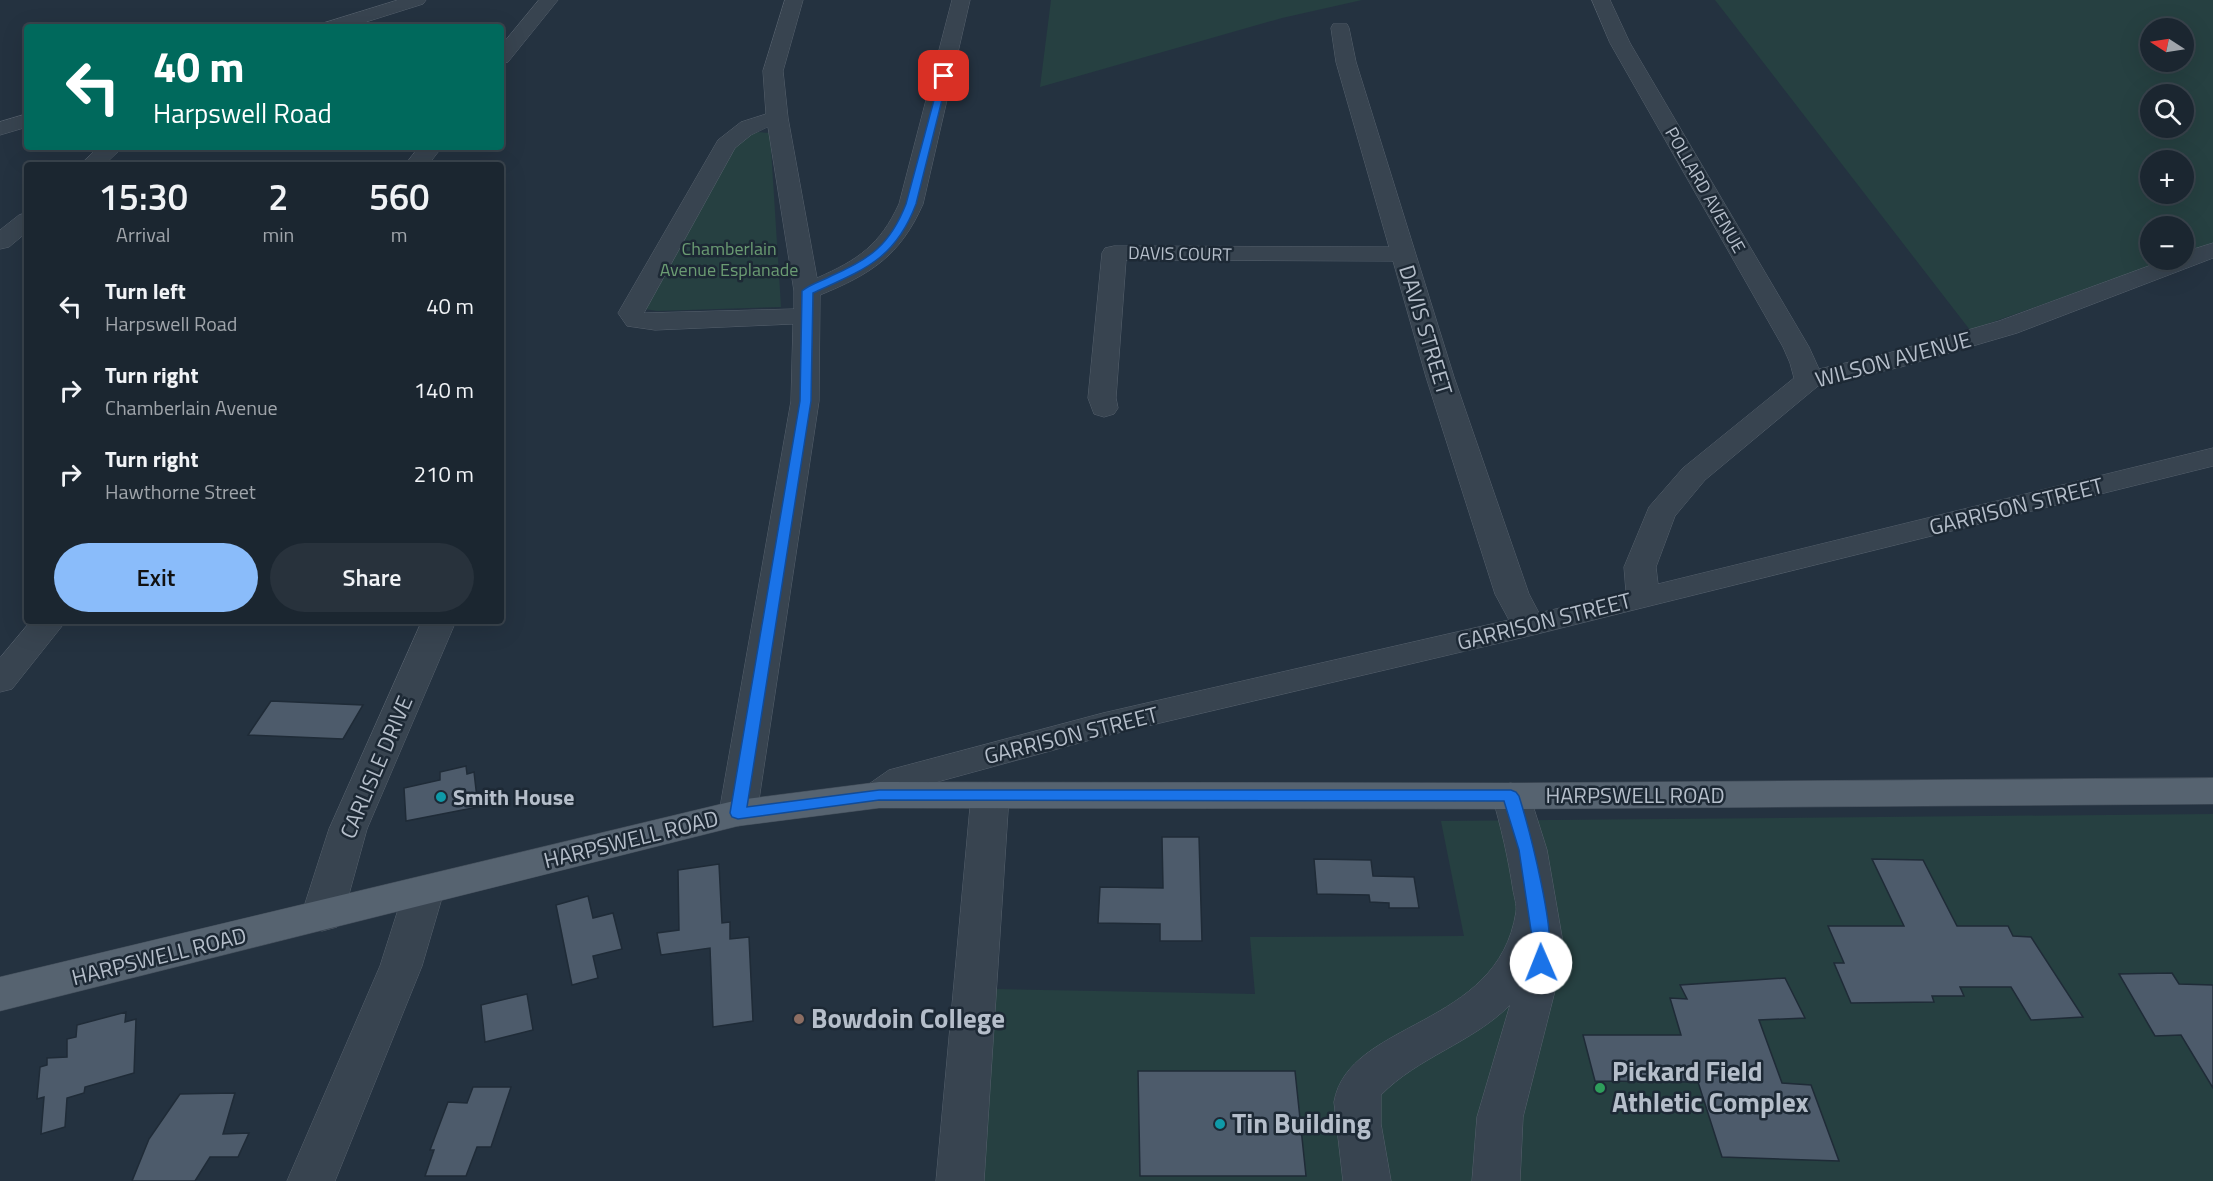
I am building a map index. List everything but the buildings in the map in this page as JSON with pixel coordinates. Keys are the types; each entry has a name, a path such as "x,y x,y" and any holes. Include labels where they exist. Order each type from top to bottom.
{"main road":[{"name":"HARPSWELL ROAD","path":"0,994 738,813 879,795 1511,796 2213,791"}],"street":[{"path":"341,24 417,0"},
{"path":"504,54 549,0"},
{"path":"738,813 805,401 808,304 777,118 774,71 794,0"},
{"path":"777,118 750,125 736,133 726,145 631,313 636,320 655,322 808,304 835,280 878,255 893,241 903,224 925,151 961,0"},
{"name":"POLLARD AVENUE","path":"1601,0 1620,43 1796,348 1804,363 1808,380"},
{"name":"DAVIS STREET","path":"1340,28 1346,62 1402,254 1485,517 1512,594 1529,626"},
{"path":"0,129 24,121"},
{"path":"94,162 108,150"},
{"path":"418,162 428,150"},
{"path":"0,242 24,222"},
{"name":"WILSON AVENUE","path":"1643,596 1640,567 1659,513 1694,474 1808,380 1891,361 2008,327 2213,250"},
{"name":"DAVIS COURT","path":"1104,408 1102,398 1114,253 1402,254"},
{"name":"GARRISON STREET","path":"879,795 902,779 1065,735 1529,626 2213,457"},
{"path":"0,681 47,624"},
{"name":"CARLISLE DRIVE","path":"322,916 348,829 438,624"},
{"path":"960,1181 990,796"},
{"path":"1496,1181 1500,1118 1541,963 1541,937 1527,850 1511,796"},
{"path":"311,1181 401,966 424,891"},
{"path":"1367,1181 1358,1117 1358,1095 1371,1076 1388,1062 1468,1017 1491,996 1511,975 1522,956 1537,911"}],"green space":[{"path":"1051,0 1362,0 1282,18 1040,87"},
{"path":"1715,0 2213,0 2213,244 2194,251 2194,216 2140,216 2141,270 1970,330"},
{"name":"Chamberlain Avenue Esplanade","path":"756,132 770,133 781,307 657,311 645,309 732,148 745,136"},
{"name":"Pickard Field Athletic Complex","path":"2213,814 2213,1181 981,1181 993,989 1255,994 1250,937 1464,936 1441,821"}],"place":[{"name":"Smith House","path":"441,797"},
{"name":"Bowdoin College","path":"799,1019"},
{"name":"Pickard Field Athletic Complex","path":"1600,1088"},
{"name":"Tin Building","path":"1220,1124"}],"route":[{"path":"944,76 911,204 893,241 878,255 857,269 807,291 805,401 738,813 879,795 1511,796 1527,850 1541,937 1541,963"}]}
